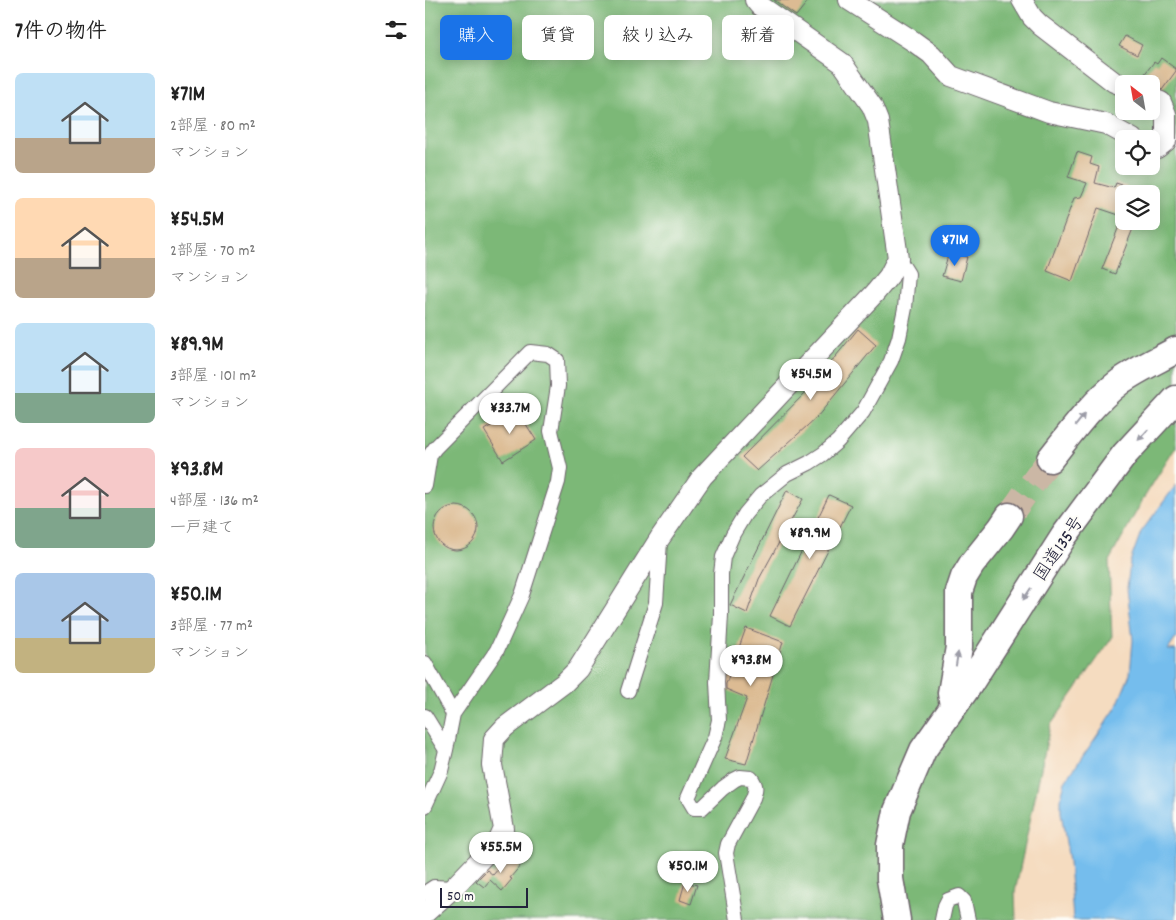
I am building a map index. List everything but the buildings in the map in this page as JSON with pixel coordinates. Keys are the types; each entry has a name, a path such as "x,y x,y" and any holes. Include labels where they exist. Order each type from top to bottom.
{"highway":[{"path":"1050,459 1087,411 1105,394 1123,380 1176,350"},
{"name":"国道135号","path":"897,920 890,879 890,845 897,811 923,750 1065,536 1125,454 1176,399"},
{"path":"953,707 951,693 959,647 959,592 964,577 972,564 1009,516"}],"street":[{"path":"737,920 726,853 728,844 753,798 755,783 751,778 739,777 723,788 702,808 695,808 688,798 715,737 719,720 717,682 723,557 737,527 760,496 787,474 823,454 838,441 863,412 891,361 899,338 905,308 908,274 898,258 878,121 872,106 842,63 759,5 755,0"},
{"path":"849,0 931,54 951,76 1049,112 1106,124 1117,130"},
{"path":"1022,0 1032,17 1040,25 1115,82"},
{"path":"1160,102 1166,114 1166,141 1160,146"},
{"path":"425,913 453,888 499,840 503,829 492,765 494,739 505,727 563,683 578,669 660,538 702,477 875,293 889,276 898,258"},
{"path":"425,486 430,455 435,448 530,352 548,354 557,360 558,386 551,431 560,468 558,482 525,585 497,650 453,714 441,771 425,806"},
{"path":"628,691 656,603 660,538"},
{"path":"425,663 453,714"},
{"path":"425,716 446,750"},
{"path":"425,893 434,887 453,888"},
{"path":"942,920 948,900 959,896 964,901 968,920"}],"green space":[{"path":"425,0 1176,0 1176,448 1145,496 1109,561 1112,638 1050,726 1015,892 1016,920 425,920"}],"water":[{"path":"1176,485 1176,638 1168,650 1176,650 1176,920 1073,920 1069,861 1061,812 1061,797 1065,782 1116,708 1130,674 1133,640 1127,588 1130,562 1141,532"}],"tunnel":[{"path":"1009,516 1050,459"}]}
